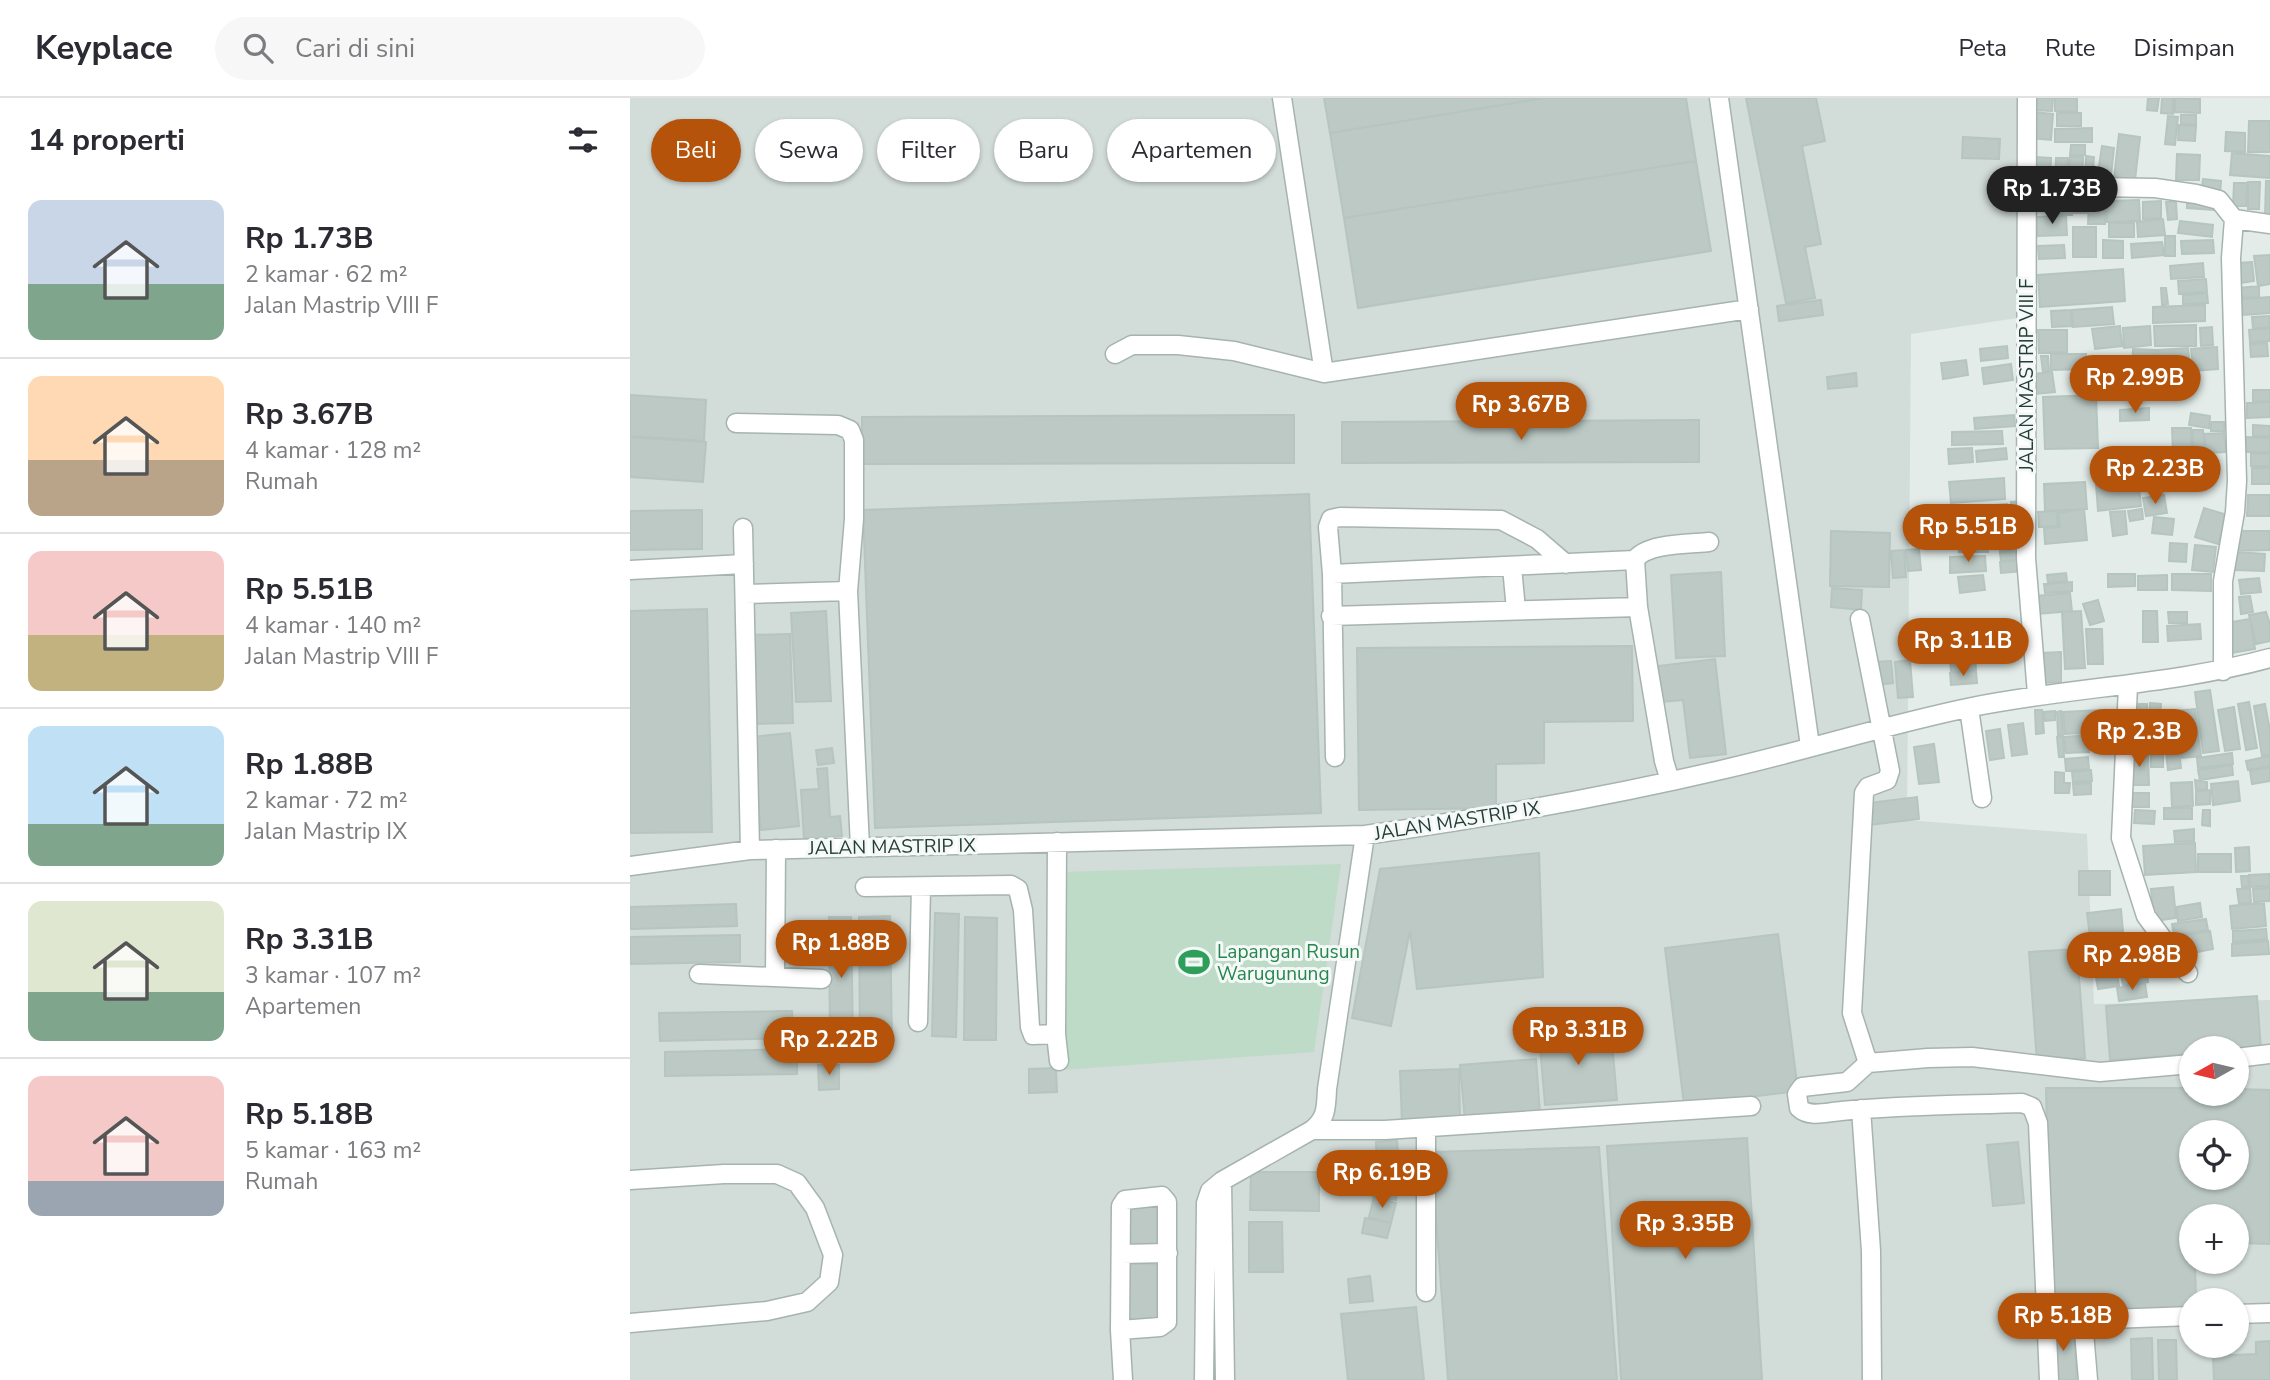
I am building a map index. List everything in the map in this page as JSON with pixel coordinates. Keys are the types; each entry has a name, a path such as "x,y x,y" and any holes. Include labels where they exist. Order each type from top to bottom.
{"street":[{"path":"1282,98 1324,373"},
{"path":"1719,98 1811,746"},
{"name":"JALAN MASTRIP VIII F","path":"2026,98 2026,558 2037,694"},
{"path":"2027,186 2155,187 2219,200 2234,219 2231,258 2237,481 2235,512 2223,581 2223,671"},
{"path":"2234,219 2270,224"},
{"path":"1115,354 1132,345 1178,345 1234,351 1324,373 1749,309"},
{"path":"736,423 838,425 849,430 854,440 854,506 848,591 860,847"},
{"path":"1335,757 1332,574 1328,527 1331,519 1501,520 1537,539 1566,564"},
{"path":"743,528 750,850"},
{"path":"1670,781 1664,761 1638,607 1635,560 1639,554 1652,548 1709,542"},
{"path":"1332,574 1635,560"},
{"path":"630,570 744,564"},
{"path":"1513,567 1516,610"},
{"path":"745,594 848,591"},
{"path":"1331,616 1638,607"},
{"path":"1860,619 1890,771 1887,780 1867,787 1864,793 1852,1013 1868,1063"},
{"name":"JALAN MASTRIP IX","path":"630,866 750,850 1365,835 1465,821 1670,781 1881,728 2037,694 2127,686 2223,671 2270,658"},
{"path":"2127,686 2121,838 2123,851 2146,916 2188,973"},
{"path":"1969,708 1982,798"},
{"path":"1204,1380 1206,1203 1210,1191 1222,1181 1312,1130 1322,1122 1326,1113 1326,1089 1365,835"},
{"path":"1056,842 1056,1034 1059,1060"},
{"path":"775,977 776,849"},
{"path":"865,887 1012,885 1018,889 1023,910 1030,1027 1033,1035 1056,1034"},
{"path":"918,1022 921,887"},
{"path":"699,974 822,978"},
{"path":"2249,1056 2270,1054"},
{"path":"2049,1380 2038,1123 2032,1107 2022,1103 1805,1113 1799,1108 1797,1094 1802,1087 1847,1082 1868,1063 1928,1058 1972,1057 2100,1072 2179,1065"},
{"path":"1312,1130 1426,1128 1751,1106"},
{"path":"1861,1109 1871,1251 1872,1380"},
{"path":"1426,1128 1426,1292"},
{"path":"630,1180 724,1174 777,1174 797,1183 815,1208 833,1255 829,1282 807,1302 767,1311 630,1323"},
{"path":"1222,1181 1225,1380"},
{"path":"1120,1330 1165,1326 1167,1322 1167,1202 1162,1196 1125,1200 1122,1203 1120,1330 1123,1380"},
{"path":"1121,1254 1168,1253"},
{"path":"2249,1313 2270,1312"},
{"path":"2047,1319 2083,1321 2179,1317"},
{"path":"2083,1321 2088,1380"}],"shaded area":[{"path":"630,98 2022,98 2024,317 1911,334 1907,820 2087,834 2094,1004 2270,1000 2270,1380 630,1380"}],"green space":[{"name":"Lapangan Rusun Warugunung","path":"1341,864 1314,1052 1061,1070 1061,872"}],"building":[{"path":"1324,98 1545,98 1330,133"},
{"path":"1545,98 1686,98 1696,161 1344,218 1330,133"},
{"path":"1746,98 1816,98 1825,141 1802,146 1821,244 1805,247 1815,298 1786,303"},
{"path":"2031,98 2053,98 2052,111 2031,110"},
{"path":"2055,98 2077,98 2077,112 2055,111"},
{"path":"2148,98 2159,98 2157,111 2147,110"},
{"path":"2162,98 2173,98 2173,114 2161,113"},
{"path":"2175,98 2200,99 2200,113 2175,112"},
{"path":"2032,112 2053,114 2051,140 2030,138"},
{"path":"2057,113 2081,113 2081,126 2057,126"},
{"path":"2181,115 2196,115 2196,124 2181,124"},
{"path":"2168,116 2178,117 2175,145 2165,144"},
{"path":"2249,121 2270,121 2270,152 2248,152"},
{"path":"2179,125 2196,126 2195,141 2178,140"},
{"path":"2092,128 2092,142 2055,142 2055,129"},
{"path":"2226,132 2245,133 2245,152 2225,151"},
{"path":"2119,134 2140,137 2135,180 2114,178"},
{"path":"1963,137 2000,139 1999,159 1962,158"},
{"path":"2071,145 2085,145 2085,155 2070,155"},
{"path":"2102,146 2114,148 2111,175 2098,173"},
{"path":"2232,153 2270,156 2270,178 2230,175"},
{"path":"2177,154 2200,155 2199,180 2176,180"},
{"path":"2086,156 2094,157 2092,181 2085,181"},
{"path":"2035,157 2051,158 2050,183 2034,183"},
{"path":"2070,157 2083,157 2082,183 2069,182"},
{"path":"2056,158 2068,158 2067,182 2055,181"},
{"path":"1696,161 1711,251 1358,308 1344,218"},
{"path":"2203,179 2221,181 2220,195 2201,193"},
{"path":"2266,181 2270,181 2270,216 2265,216"},
{"path":"2248,182 2260,182 2259,209 2248,209"},
{"path":"2234,183 2247,183 2246,206 2233,206"},
{"path":"2052,188 2052,210 2035,211 2035,189"},
{"path":"2055,190 2072,190 2072,215 2055,215"},
{"path":"2072,190 2086,190 2087,213 2073,213"},
{"path":"2187,199 2213,200 2213,210 2187,208"},
{"path":"2089,200 2106,200 2105,224 2088,224"},
{"path":"2139,200 2140,221 2107,222 2107,201"},
{"path":"2161,201 2161,218 2143,219 2143,202"},
{"path":"2166,202 2176,202 2177,219 2168,220"},
{"path":"2066,216 2067,235 2037,236 2037,217"},
{"path":"2163,219 2165,235 2138,237 2137,222"},
{"path":"2180,221 2213,225 2212,237 2178,233"},
{"path":"2109,223 2134,223 2134,237 2109,237"},
{"path":"2073,227 2096,227 2096,257 2073,257"},
{"path":"2165,236 2175,236 2175,256 2165,256"},
{"path":"2103,240 2123,241 2123,258 2103,258"},
{"path":"2213,240 2214,253 2182,254 2181,241"},
{"path":"2162,242 2164,255 2132,258 2131,244"},
{"path":"2064,245 2065,258 2039,259 2038,246"},
{"path":"2270,255 2270,284 2258,286 2254,256"},
{"path":"2252,262 2254,281 2240,283 2237,263"},
{"path":"2203,263 2204,277 2171,279 2170,266"},
{"path":"2123,269 2125,301 2040,307 2038,275"},
{"path":"2206,279 2207,292 2179,294 2178,281"},
{"path":"2259,286 2259,297 2239,298 2238,288"},
{"path":"2161,288 2166,288 2168,304 2162,305"},
{"path":"2207,293 2208,303 2183,304 2183,295"},
{"path":"2270,297 2270,313 2243,315 2242,299"},
{"path":"1821,300 1823,315 1779,321 1777,306"},
{"path":"2205,305 2205,321 2153,323 2153,307"},
{"path":"2112,307 2114,324 2073,327 2072,310"},
{"path":"2071,310 2072,326 2052,327 2051,311"},
{"path":"2270,316 2270,327 2253,329 2252,317"},
{"path":"2196,325 2196,346 2155,346 2154,326"},
{"path":"2120,326 2122,346 2095,349 2092,329"},
{"path":"2150,326 2151,345 2124,348 2123,328"},
{"path":"2212,327 2213,345 2201,346 2200,328"},
{"path":"2270,328 2270,341 2250,342 2249,330"},
{"path":"2038,330 2067,330 2067,352 2039,353"},
{"path":"2267,343 2268,356 2251,357 2250,344"},
{"path":"2007,346 2008,358 1981,361 1980,349"},
{"path":"2217,347 2218,369 2193,371 2191,349"},
{"path":"2188,348 2190,369 2159,371 2158,350"},
{"path":"2133,349 2156,350 2155,394 2139,393 2139,368 2132,368"},
{"path":"2051,354 2086,354 2086,369 2051,370"},
{"path":"2041,356 2048,356 2049,371 2043,372"},
{"path":"1966,360 1968,375 1943,379 1941,363"},
{"path":"2011,364 2013,380 1984,384 1982,368"},
{"path":"2097,371 2097,393 2084,393 2084,372"},
{"path":"2127,371 2128,394 2100,395 2099,372"},
{"path":"2052,372 2055,392 2035,394 2033,374"},
{"path":"1856,373 1857,386 1828,389 1827,377"},
{"path":"2253,390 2270,390 2270,401 2253,402"},
{"path":"630,395 706,400 704,441 630,436"},
{"path":"2096,395 2098,448 2045,449 2043,397"},
{"path":"2270,402 2270,417 2247,418 2247,403"},
{"path":"2149,408 2149,420 2120,421 2120,410"},
{"path":"2191,413 2210,416 2209,428 2189,425"},
{"path":"1294,415 1294,463 862,464 862,417"},
{"path":"2014,415 2015,426 1975,429 1974,418"},
{"path":"1699,420 1699,462 1342,463 1342,422"},
{"path":"2211,422 2224,422 2224,431 2211,431"},
{"path":"2253,425 2270,426 2270,436 2253,436"},
{"path":"2172,428 2191,428 2192,452 2173,453"},
{"path":"2192,430 2203,430 2205,452 2194,453"},
{"path":"2002,431 2003,444 1952,445 1952,432"},
{"path":"2224,433 2226,452 2206,453 2204,434"},
{"path":"630,437 706,442 703,482 630,477"},
{"path":"2244,437 2270,438 2270,452 2243,452"},
{"path":"1972,448 1973,462 1949,464 1948,449"},
{"path":"2006,448 2007,459 1977,462 1976,451"},
{"path":"2251,453 2270,454 2270,466 2251,466"},
{"path":"2211,454 2211,467 2171,467 2171,455"},
{"path":"2252,468 2270,468 2270,484 2252,484"},
{"path":"2208,469 2208,479 2166,480 2166,470"},
{"path":"2004,478 2005,499 1951,503 1949,482"},
{"path":"2138,479 2141,506 2098,511 2096,484"},
{"path":"2085,482 2087,509 2045,511 2044,484"},
{"path":"1309,494 1321,813 875,828 863,510"},
{"path":"2164,495 2167,513 2146,516 2143,498"},
{"path":"2248,495 2270,495 2270,516 2247,516"},
{"path":"2023,501 2023,517 2012,518 2011,502"},
{"path":"2007,504 2008,519 1997,520 1996,505"},
{"path":"1926,505 1930,528 1920,530 1916,507"},
{"path":"2204,508 2227,515 2218,544 2195,537"},
{"path":"1986,509 1987,517 1961,520 1960,512"},
{"path":"2084,509 2087,540 2045,544 2044,528 2060,527 2058,513"},
{"path":"2142,509 2143,519 2130,521 2128,511"},
{"path":"702,510 702,549 630,550 630,511"},
{"path":"2057,511 2058,526 2039,527 2038,512"},
{"path":"2125,511 2127,534 2113,536 2110,512"},
{"path":"1945,514 1956,514 1956,525 2010,525 2010,536 1945,536"},
{"path":"2154,517 2174,519 2172,535 2152,533"},
{"path":"1831,531 1890,533 1889,587 1830,586"},
{"path":"2234,531 2270,531 2270,550 2234,551"},
{"path":"2020,538 2021,550 2000,552 1999,540"},
{"path":"1959,539 1988,539 1988,552 1959,552"},
{"path":"2170,543 2187,544 2186,562 2169,561"},
{"path":"2195,545 2216,547 2213,572 2192,570"},
{"path":"1919,549 1921,570 1908,571 1906,550"},
{"path":"1904,550 1906,577 1893,578 1891,551"},
{"path":"2020,551 2021,560 2001,561 2000,553"},
{"path":"2236,552 2265,554 2264,571 2235,570"},
{"path":"1985,556 1986,571 1950,573 1950,557"},
{"path":"2023,560 2023,571 2001,573 2000,562"},
{"path":"1721,572 1725,656 1676,658 1671,575"},
{"path":"2066,573 2067,581 2048,583 2047,575"},
{"path":"2108,574 2135,574 2135,586 2108,587"},
{"path":"2172,574 2211,574 2211,591 2172,590"},
{"path":"1983,575 1985,590 1960,593 1958,577"},
{"path":"2167,575 2167,590 2138,590 2138,576"},
{"path":"2259,578 2261,592 2241,594 2239,580"},
{"path":"2072,582 2072,591 2045,593 2044,584"},
{"path":"1832,588 1862,590 1861,610 1831,607"},
{"path":"2070,593 2072,611 2037,614 2036,596"},
{"path":"2250,596 2253,612 2241,614 2239,597"},
{"path":"2098,600 2104,621 2090,625 2083,604"},
{"path":"707,609 712,832 630,833 630,611"},
{"path":"826,611 831,701 796,702 791,613"},
{"path":"2081,611 2085,668 2065,669 2062,612"},
{"path":"2143,611 2157,611 2158,642 2143,642"},
{"path":"2168,612 2187,612 2187,623 2169,623"},
{"path":"2266,612 2270,624 2270,641 2256,644 2249,615"},
{"path":"2250,619 2255,649 2231,653 2226,623"},
{"path":"2200,624 2201,639 2168,641 2167,626"},
{"path":"2086,629 2102,629 2103,664 2088,664"},
{"path":"790,634 793,723 751,724 748,635"},
{"path":"1974,636 1975,654 1953,656 1951,638"},
{"path":"1632,646 1633,721 1544,722 1544,763 1496,764 1496,808 1359,810 1357,648"},
{"path":"2061,652 2061,682 2041,683 2041,653"},
{"path":"1975,656 1976,670 1951,672 1950,658"},
{"path":"1715,659 1726,754 1690,758 1683,700 1662,702 1658,666"},
{"path":"1910,660 1913,697 1898,698 1895,662"},
{"path":"1891,661 1893,683 1876,685 1874,662"},
{"path":"1976,671 1977,683 1951,685 1950,673"},
{"path":"2210,690 2219,751 2203,753 2195,692"},
{"path":"2249,702 2257,748 2246,750 2238,704"},
{"path":"2130,703 2139,704 2136,739 2127,739"},
{"path":"2150,703 2161,704 2159,731 2148,730"},
{"path":"2140,704 2147,704 2147,741 2139,741"},
{"path":"2265,704 2270,731 2270,755 2262,756 2254,706"},
{"path":"2234,707 2240,749 2225,751 2218,710"},
{"path":"2195,709 2201,756 2182,758 2175,711"},
{"path":"2035,710 2042,710 2044,733 2036,734"},
{"path":"2101,710 2102,732 2065,734 2063,712"},
{"path":"2055,711 2055,720 2045,721 2044,712"},
{"path":"2061,711 2063,735 2058,735 2057,712"},
{"path":"2175,713 2181,768 2168,770 2162,715"},
{"path":"2023,723 2027,754 2012,756 2008,725"},
{"path":"2000,729 2004,758 1990,760 1986,731"},
{"path":"790,733 799,826 761,830 751,737"},
{"path":"2088,735 2089,752 2066,753 2064,737"},
{"path":"2063,736 2064,757 2059,757 2057,737"},
{"path":"1934,744 1939,782 1919,784 1914,747"},
{"path":"2151,745 2163,745 2163,767 2151,767"},
{"path":"832,748 834,763 818,765 816,750"},
{"path":"2130,753 2148,753 2149,785 2130,785"},
{"path":"2232,753 2233,764 2198,768 2197,758"},
{"path":"2270,756 2270,766 2248,770 2246,761"},
{"path":"2088,757 2089,769 2066,771 2065,759"},
{"path":"2232,765 2233,775 2200,780 2198,770"},
{"path":"2270,767 2270,781 2252,784 2250,771"},
{"path":"827,768 830,817 840,816 842,836 804,839 801,790 819,789 817,769"},
{"path":"2091,770 2092,781 2073,782 2072,772"},
{"path":"2055,772 2064,773 2064,783 2070,783 2069,793 2055,793"},
{"path":"2195,780 2207,782 2207,789 2196,790"},
{"path":"2238,781 2240,801 2213,805 2211,784"},
{"path":"2192,782 2193,806 2172,807 2171,783"},
{"path":"2091,783 2091,794 2074,795 2073,784"},
{"path":"2210,790 2210,804 2196,805 2196,791"},
{"path":"2128,793 2149,793 2149,807 2129,807"},
{"path":"1917,797 1919,819 1870,825 1868,803"},
{"path":"2164,808 2192,808 2192,819 2164,819"},
{"path":"2135,810 2155,811 2154,824 2134,823"},
{"path":"2203,810 2210,810 2210,826 2202,825"},
{"path":"2194,829 2194,841 2175,842 2174,831"},
{"path":"2195,843 2196,872 2145,875 2143,846"},
{"path":"2249,847 2250,871 2236,872 2235,848"},
{"path":"1539,853 1543,977 1417,989 1410,931 1391,1026 1352,1018 1380,869"},
{"path":"2198,854 2231,854 2231,872 2198,872"},
{"path":"2079,871 2110,871 2110,895 2079,895"},
{"path":"2270,874 2270,886 2250,887 2249,875"},
{"path":"2241,876 2248,876 2249,887 2242,887"},
{"path":"2173,887 2176,918 2154,921 2151,889"},
{"path":"2250,888 2251,903 2239,904 2237,889"},
{"path":"2270,888 2270,901 2254,902 2253,889"},
{"path":"2200,903 2202,917 2178,921 2176,907"},
{"path":"2264,903 2266,926 2232,929 2230,906"},
{"path":"736,904 737,926 630,929 630,907"},
{"path":"2121,909 2123,932 2090,936 2087,913"},
{"path":"935,913 959,914 956,1037 932,1036"},
{"path":"890,916 892,1043 860,1043 859,917"},
{"path":"829,917 851,917 853,1042 830,1043"},
{"path":"965,917 997,918 996,1040 964,1040"},
{"path":"2206,919 2208,930 2174,935 2172,924"},
{"path":"2266,929 2267,939 2233,942 2233,931"},
{"path":"2210,931 2213,949 2177,956 2173,937"},
{"path":"1778,934 1798,1091 1684,1105 1665,948"},
{"path":"740,935 740,962 630,964 630,937"},
{"path":"2268,941 2269,954 2232,956 2232,944"},
{"path":"2139,944 2143,968 2117,972 2113,948"},
{"path":"2110,945 2115,972 2106,973 2102,947"},
{"path":"2077,949 2085,1058 2037,1062 2029,952"},
{"path":"2147,971 2148,982 2123,985 2121,974"},
{"path":"2117,974 2119,986 2098,989 2096,977"},
{"path":"2145,983 2147,997 2119,1001 2117,988"},
{"path":"2257,996 2261,1049 2249,1050 2249,1036 2179,1036 2179,1055 2110,1060 2106,1006"},
{"path":"792,1011 793,1038 660,1041 659,1013"},
{"path":"1611,1029 1617,1100 1545,1105 1539,1035"},
{"path":"797,1049 797,1074 665,1076 665,1052"},
{"path":"1536,1059 1540,1114 1465,1121 1460,1065"},
{"path":"818,1065 839,1065 839,1089 819,1090"},
{"path":"1056,1068 1057,1092 1029,1093 1029,1069"},
{"path":"1459,1069 1460,1121 1402,1122 1400,1071"},
{"path":"2046,1088 2179,1088 2179,1106 2249,1106 2249,1089 2270,1090 2270,1244 2249,1243 2249,1204 2179,1204 2179,1274 2195,1274 2196,1288 2179,1288 2179,1315 2051,1315"},
{"path":"1747,1138 1762,1380 1621,1380 1607,1146"},
{"path":"1397,1140 1399,1165 1377,1167 1376,1142"},
{"path":"2018,1142 2024,1203 1993,1206 1987,1145"},
{"path":"1599,1147 1617,1380 1448,1380 1431,1152"},
{"path":"1377,1169 1400,1173 1396,1200 1373,1196"},
{"path":"1251,1172 1319,1172 1319,1211 1250,1210"},
{"path":"1374,1197 1396,1203 1391,1223 1369,1217"},
{"path":"1125,1205 1164,1207 1163,1253 1123,1251"},
{"path":"1365,1218 1391,1223 1387,1238 1362,1233"},
{"path":"1249,1222 1282,1222 1283,1272 1249,1272"},
{"path":"1123,1263 1164,1265 1162,1321 1121,1320"},
{"path":"1370,1276 1373,1301 1350,1303 1348,1279"},
{"path":"1416,1307 1424,1380 1348,1380 1341,1314"},
{"path":"2075,1326 2076,1380 2050,1380 2049,1327"},
{"path":"2152,1338 2153,1380 2132,1380 2131,1339"},
{"path":"2158,1340 2176,1340 2177,1380 2159,1380"},
{"path":"2270,1341 2270,1380 2214,1380 2213,1358 2249,1358 2249,1354 2256,1354 2256,1342"}],"place":[{"name":"Lapangan Rusun Warugunung","path":"1194,962"}]}
